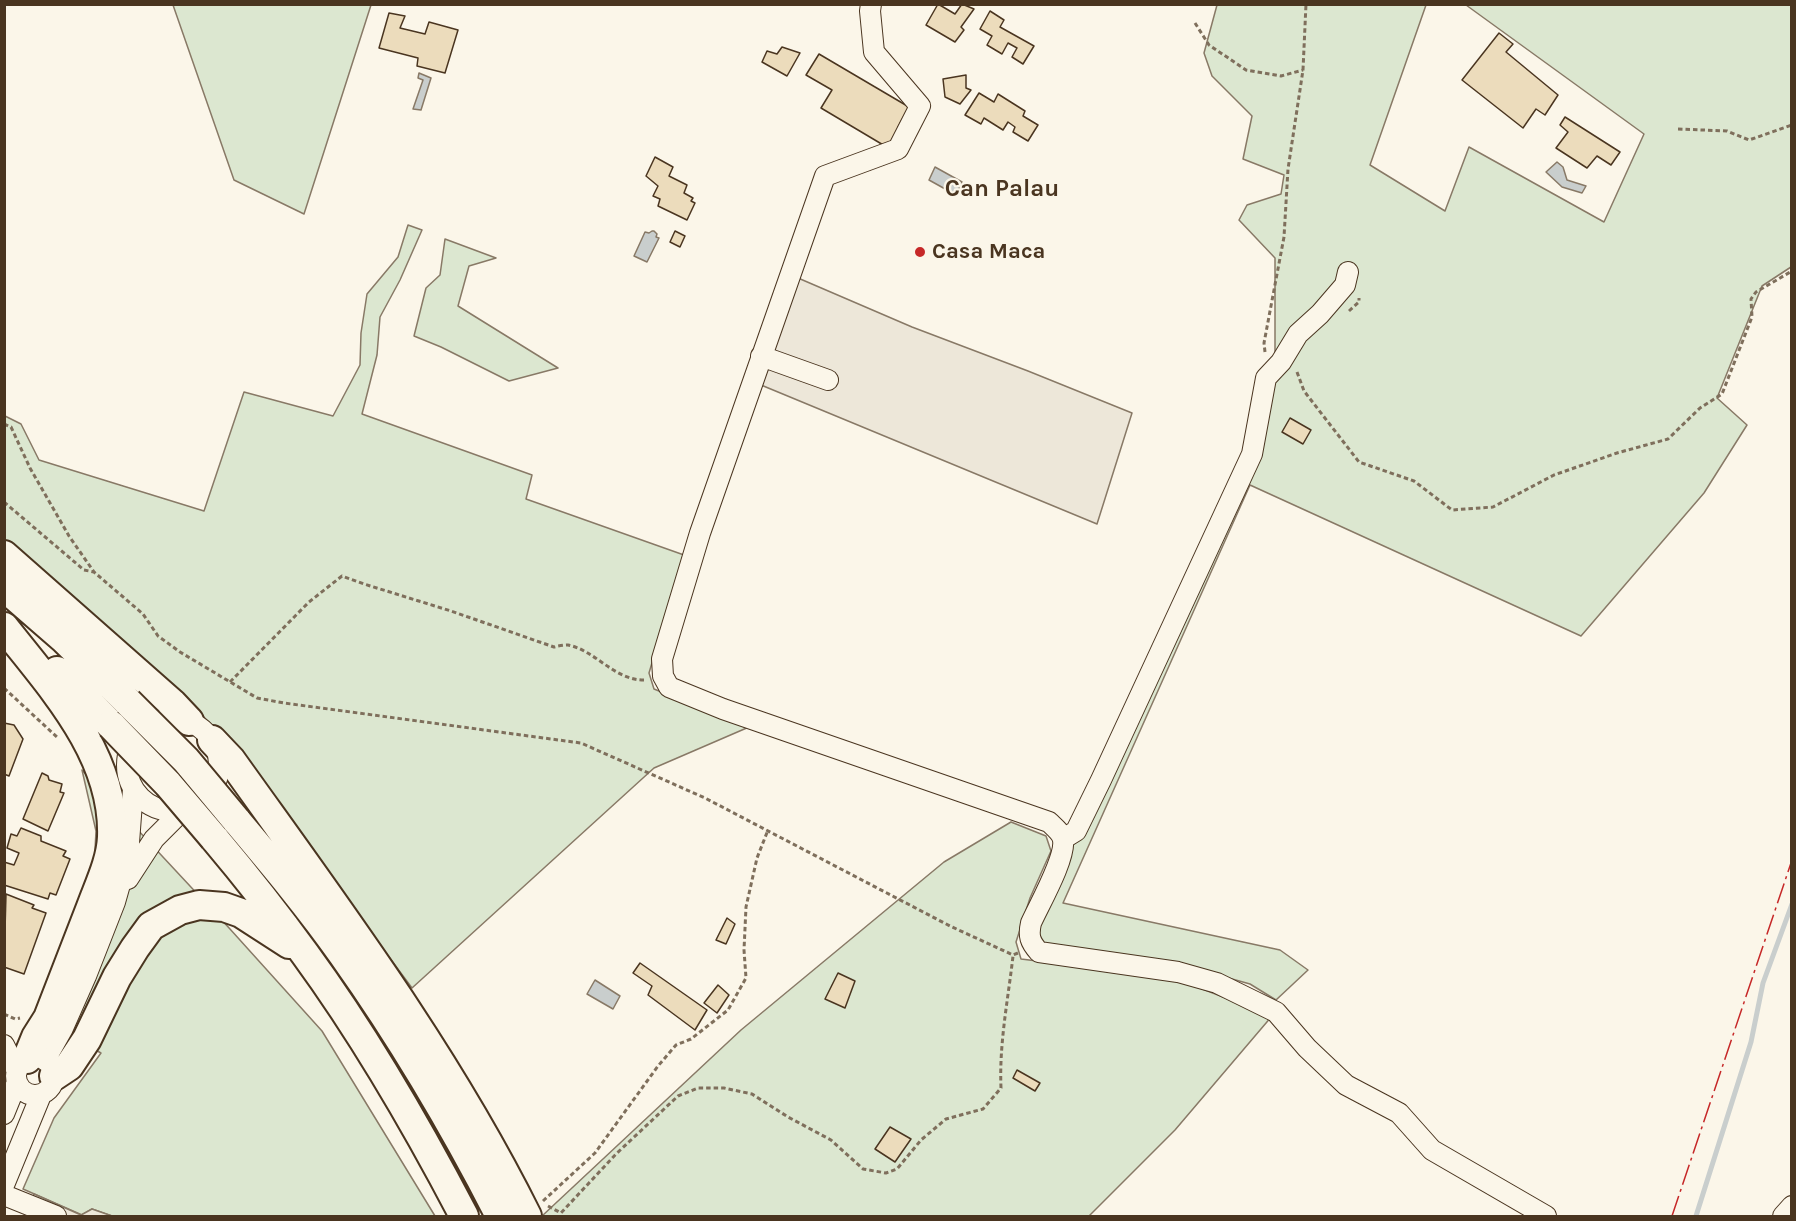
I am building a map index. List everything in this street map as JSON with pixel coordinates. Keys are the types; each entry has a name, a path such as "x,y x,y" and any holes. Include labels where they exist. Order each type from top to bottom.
{"highway":[{"path":"4,555 173,704 189,722"},
{"path":"4,587 65,640 186,760 292,888 337,946 389,1023 470,1157 500,1216"},
{"path":"4,625 48,662 168,784 260,893 345,1012 399,1098 464,1216"},
{"path":"4,625 71,713 89,743 111,808 112,839 103,874 48,1018 36,1037 29,1070 69,1066 87,1039 117,977 140,940 151,926 180,910 199,905 224,907 241,913 306,955"},
{"path":"212,740 231,760 393,988 476,1121 527,1216"}],"street":[{"path":"872,4 870,11 874,52 920,106 898,149 825,177 693,556 662,659 663,676 669,687 723,709 1049,822 1063,839 1063,854 1031,923 1029,936 1032,945 1039,952 1178,972 1217,983 1276,1012 1307,1048 1346,1085 1399,1113 1432,1150 1546,1216"},
{"path":"1063,839 1076,831 1252,454 1266,378 1281,362 1298,334 1320,314 1345,285 1348,272"},
{"path":"761,356 828,380"},
{"path":"115,902 154,839 182,811 197,805 208,796 216,783 219,761 212,740 202,729 189,722 173,718 153,723 138,734 128,755 127,774 133,789 145,803 161,810 182,811"},
{"path":"4,1114 29,1070 63,1028 86,976 115,902 128,856 133,789"},
{"path":"4,1185 29,1070"},
{"path":"4,1195 34,1212 56,1216"},
{"path":"1783,1216 1791,1206"}],"path":[{"path":"1266,378 1264,343 1284,237 1288,169 1303,70 1306,4"},
{"path":"1195,23 1209,45 1246,70 1281,76 1303,70"},
{"path":"1678,129 1727,131 1749,140 1791,126"},
{"path":"1297,370 1304,391 1359,462 1414,481 1452,510 1493,507 1554,475 1617,453 1668,439 1700,408 1722,394 1752,317 1751,299 1756,292 1791,271"},
{"path":"1344,314 1359,302 1360,293 1348,272"},
{"path":"4,424 11,427 30,468 69,536 94,572 143,614 158,636 180,652 257,698 581,744 705,798 1013,956"},
{"path":"4,502 84,570 94,572"},
{"path":"230,682 309,602 342,576 554,647 567,645 582,651 610,669 639,680 653,680 663,676"},
{"path":"4,688 63,744"},
{"path":"768,831 757,858 746,907 744,950 746,978 728,1010 691,1039 676,1045 658,1066 595,1153 541,1202 561,1213 616,1154 678,1096 698,1088 724,1088 752,1094 831,1140 863,1169 886,1173 897,1169 921,1140 946,1119 983,1109 1001,1088 1000,1068 1013,956"},
{"path":"1013,956 1032,945"},
{"path":"4,1014 15,1019 28,1017"}],"green space":[{"path":"173,5 371,5 304,214 234,180"},
{"path":"1217,5 1426,5 1370,165 1445,211 1469,147 1604,222 1644,134 1466,5 1791,5 1791,267 1762,286 1717,398 1747,425 1704,493 1581,636 1250,485 1063,903 1280,950 1308,970 1276,1000 1250,984 1171,962 1062,948 1041,942 1038,929 1048,899 1244,481 1275,358 1275,258 1239,220 1247,205 1281,194 1284,175 1243,159 1252,116 1212,76 1204,53"},
{"path":"408,225 422,230 400,280 380,317 377,355 362,414 532,475 526,499 684,555 649,673 654,689 749,727 654,768 412,988 235,750 187,699 5,544 5,416 21,424 39,460 204,511 244,392 333,416 360,365 361,333 367,294 398,257"},
{"path":"445,239 496,258 469,266 458,306 558,368 509,381 414,336 426,288 440,275"},
{"path":"82,770 322,1031 435,1216 112,1216 92,1209 82,1215 23,1189 54,1118 101,1053 35,1017 94,869 96,831"},
{"path":"1011,822 1046,836 1051,851 1030,898 1016,942 1021,959 1174,978 1272,1016 1175,1130 1089,1216 542,1216 741,1030 944,862"}],"shaded area":[{"path":"419,73 431,78 421,110 413,109 423,80 418,78"},
{"path":"1557,162 1563,167 1567,180 1586,186 1582,193 1562,187 1546,172"},
{"path":"935,167 962,182 956,195 929,180"},
{"path":"652,231 659,238 647,262 634,256 645,232"},
{"path":"798,278 912,327 1132,413 1097,524 761,385"},
{"path":"595,980 620,996 613,1009 587,994"},
{"path":"34,1194 81,1215 92,1209 112,1216 24,1216"}],"building":[{"path":"938,4 955,14 962,4 974,9 961,27 964,30 955,42 926,25"},
{"path":"990,11 1004,20 1000,27 1034,46 1023,64 1012,57 1017,48 1008,43 1002,54 987,45 992,36 980,29"},
{"path":"389,13 405,16 400,28 425,34 429,22 458,30 445,73 417,66 418,58 379,48"},
{"path":"1499,33 1513,44 1506,52 1558,95 1545,115 1536,109 1523,128 1462,80"},
{"path":"782,47 800,53 787,76 762,62 767,51 777,54"},
{"path":"819,54 909,107 890,149 821,108 832,90 806,75"},
{"path":"966,75 966,88 971,90 960,104 945,97 943,79"},
{"path":"979,93 994,102 998,94 1025,111 1023,116 1038,125 1028,141 1013,132 1015,127 1008,122 1003,130 984,118 981,124 965,115"},
{"path":"1565,117 1620,152 1611,165 1597,156 1587,168 1556,148 1568,132 1560,125"},
{"path":"655,157 673,167 669,176 687,185 684,193 693,198 691,201 695,203 687,220 658,206 660,199 653,196 658,186 646,176"},
{"path":"675,231 685,236 680,247 670,242"},
{"path":"1290,418 1311,430 1303,444 1282,432"},
{"path":"4,723 14,725 23,739 9,776 4,774"},
{"path":"42,773 48,776 49,780 62,784 60,792 64,793 48,831 23,819"},
{"path":"21,828 41,836 41,841 66,851 63,856 70,859 56,895 50,893 48,899 4,885 4,862 14,865 19,853 7,848 11,834 17,836"},
{"path":"6,894 34,905 32,908 46,913 24,974 4,967"},
{"path":"727,918 735,924 726,944 716,940"},
{"path":"640,963 707,1010 695,1030 648,995 652,986 633,973"},
{"path":"838,973 855,981 845,1008 825,999"},
{"path":"718,985 729,995 717,1013 704,1003"},
{"path":"1017,1070 1040,1083 1035,1091 1013,1078"},
{"path":"890,1127 911,1139 895,1162 875,1149"}],"waterway":[{"path":"1696,1216 1751,1042 1763,983 1792,904"}],"power":[{"path":"1672,1216 1792,860"}],"place":[{"name":"Casa Maca","path":"920,252"}],"district":[{"name":"Can Palau","path":"1002,189"}]}
